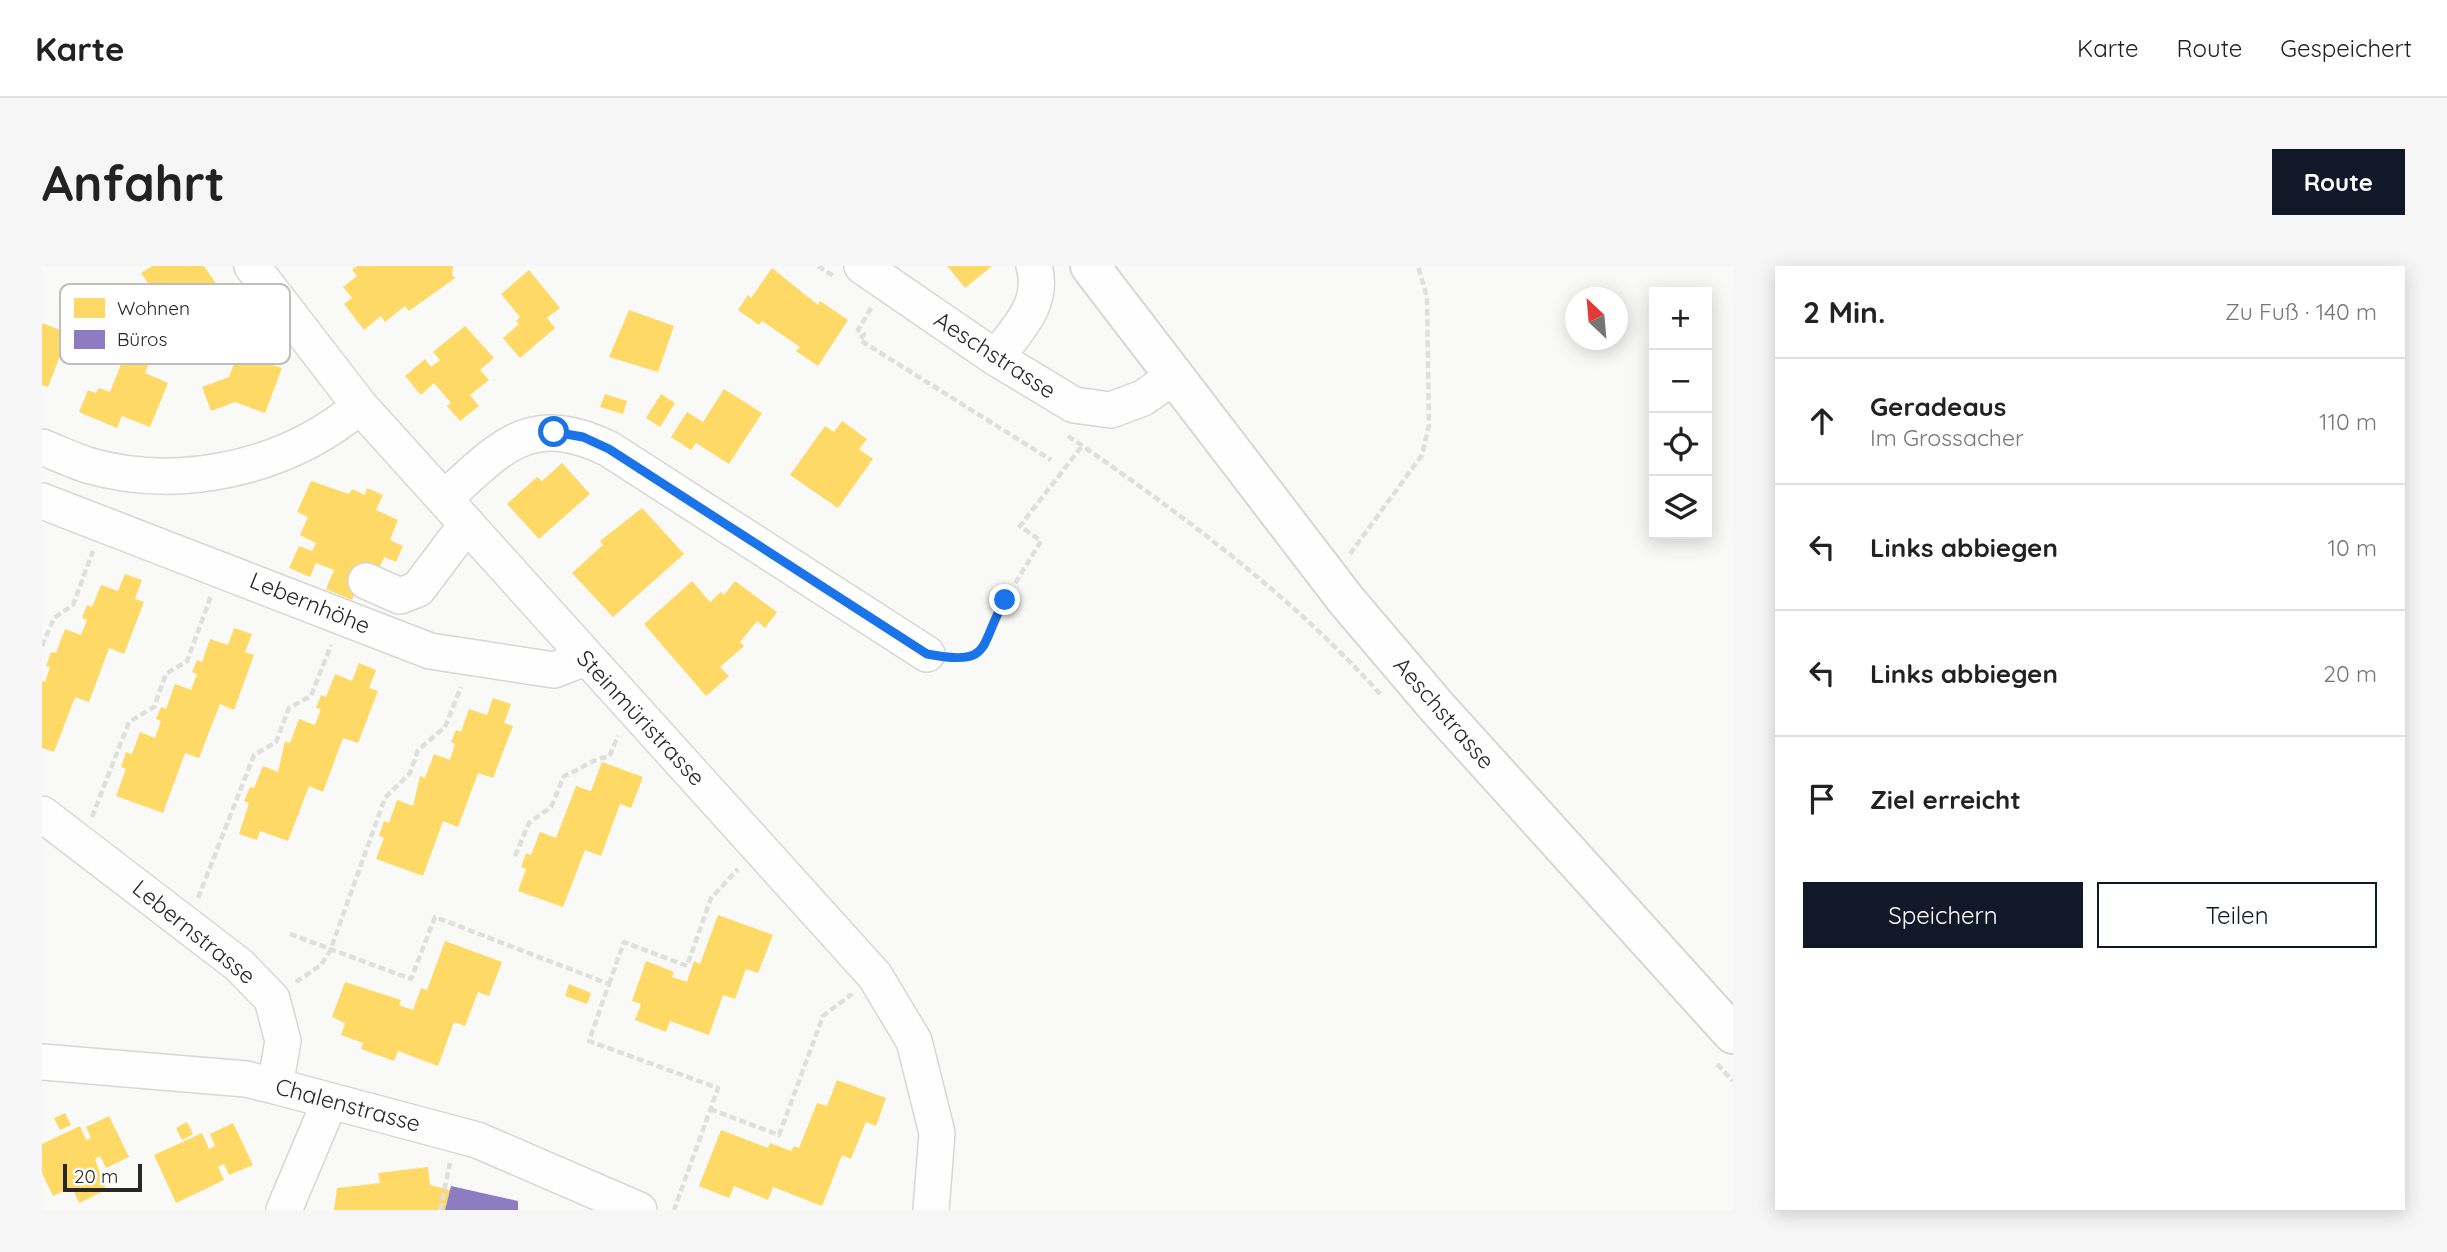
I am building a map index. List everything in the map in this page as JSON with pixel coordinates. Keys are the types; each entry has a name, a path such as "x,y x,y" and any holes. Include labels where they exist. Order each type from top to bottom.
{"main road":[{"name":"Aeschstrasse","path":"1090,266 1172,377 1328,577 1437,707 1733,1034"}],"street":[{"name":"Steinmüristrasse","path":"252,266 266,284"},
{"path":"996,358 1034,305 1039,283 1034,266"},
{"name":"Aeschstrasse","path":"854,281 996,358 1074,405 1111,410 1143,398 1172,377"},
{"name":"Steinmüristrasse","path":"290,315 360,406 585,658 760,845 875,976 914,1041 937,1133 931,1210"},
{"path":"42,447 88,465 158,476 216,474 282,453 334,428 360,406"},
{"path":"366,581 400,596 418,589 455,512 500,448 527,436 554,432 583,437 609,449 927,654"},
{"name":"Lebernhöhe","path":"42,501 430,651 554,670 585,658"},
{"name":"Lebernstrasse","path":"42,814 188,925 256,981 272,999 283,1041 275,1086"},
{"name":"Chalenstrasse","path":"42,1062 246,1079 275,1086 477,1140 639,1210"},
{"path":"284,1210 330,1101"}],"path":[{"path":"818,266 854,281 874,304 860,322 858,330 864,334 860,340 1051,460"},
{"path":"1328,577 1357,547 1422,455 1429,425 1427,297 1419,266"},
{"path":"1059,430 1270,586 1336,645"},
{"path":"927,654 953,660 974,656 987,646 1000,608 1041,541 1020,526 1082,446"},
{"path":"42,646 54,618 73,605 80,586"},
{"path":"82,844 129,722 154,708 166,674 187,661 198,632"},
{"path":"188,925 254,755 276,743 289,708 311,696 323,666"},
{"path":"515,856 528,823 551,807 564,776 583,769 596,758 609,757 630,706"},
{"path":"272,999 321,965 330,951 385,798 410,773 418,750 445,727 453,710"},
{"path":"674,1210 718,1088 590,1041 624,942 687,966 711,898 725,882"},
{"path":"290,934 411,979 435,918 610,984"},
{"path":"710,1109 779,1135 823,1016 875,976"},
{"path":"440,1210 446,1181"}],"building: Wohnen":[{"path":"152,266 204,266 216,284 149,284 141,273"},
{"path":"357,266 453,266 452,275 455,278 409,311 405,306 385,322 381,316 364,330 344,304 352,298 343,287 357,276 352,270"},
{"path":"947,266 992,266 965,288"},
{"path":"772,268 818,305 820,301 848,320 818,366 796,351 800,347 762,321 759,325 738,310 748,295 751,298"},
{"path":"529,270 560,308 547,318 555,328 520,358 503,338 519,324 516,321 520,317 501,294"},
{"path":"629,310 674,326 658,372 609,357"},
{"path":"42,323 60,330 60,356 48,387 42,385"},
{"path":"465,326 494,358 480,370 489,380 470,395 479,406 460,421 447,406 451,403 434,383 421,395 405,376 425,359 431,367 440,360 433,352"},
{"path":"121,364 149,364 145,373 168,383 150,427 122,416 117,428 79,412 88,390 96,393 99,388 110,392"},
{"path":"234,364 269,364 282,368 265,413 235,402 211,411 202,387 229,377"},
{"path":"724,389 762,413 729,464 696,443 691,450 671,437 687,412 703,422"},
{"path":"605,394 627,401 623,414 600,407"},
{"path":"661,394 675,403 660,427 646,418"},
{"path":"842,421 867,439 859,449 873,459 838,508 790,475 825,426 834,432"},
{"path":"562,463 590,494 539,539 507,504 537,477 542,481"},
{"path":"311,481 349,494 352,489 365,495 367,488 383,495 376,510 398,520 390,540 403,546 396,562 384,557 379,569 365,570 352,600 326,589 334,570 316,563 310,577 289,568 299,546 312,551 316,543 300,535 308,517 297,512"},
{"path":"642,508 684,554 613,617 572,573 603,545 600,541"},
{"path":"125,574 142,580 135,599 144,602 124,654 109,648 89,702 75,697 54,752 42,748 42,681 45,682 50,667 46,666 51,652 56,653 65,629 81,635 87,620 82,618 87,605 92,607 101,585 118,591"},
{"path":"692,581 710,602 721,592 724,595 735,581 777,612 765,628 757,621 740,642 744,646 720,667 729,676 706,696 644,624"},
{"path":"234,628 252,634 245,652 254,655 234,710 220,704 199,758 185,753 163,813 116,796 126,769 121,767 126,752 132,754 140,732 155,738 161,721 156,719 161,707 166,709 175,684 191,690 197,674 192,672 197,660 202,662 210,639 228,645"},
{"path":"359,663 376,670 369,688 378,691 358,743 343,738 323,792 309,786 288,841 260,831 257,840 239,834 249,803 244,801 250,787 254,788 263,766 278,772 285,741 290,743 299,719 315,725 321,709 316,708 321,695 326,697 335,674 352,681"},
{"path":"493,698 511,704 504,723 513,726 493,778 478,773 458,827 443,821 423,876 376,859 384,838 379,836 384,821 389,823 397,800 413,806 420,776 425,778 434,754 450,760 455,744 451,742 456,730 461,732 469,709 487,715"},
{"path":"602,762 643,777 631,808 620,804 601,856 585,850 563,907 518,891 526,869 521,867 526,853 531,855 540,832 556,838 576,786 591,791"},
{"path":"718,915 773,935 758,973 746,969 735,999 723,995 709,1035 670,1021 666,1032 635,1020 641,1004 632,1001 646,961 674,972 672,977 687,982 694,961 700,964"},
{"path":"445,941 502,962 489,996 478,992 465,1026 454,1022 438,1066 398,1051 394,1061 361,1049 363,1043 341,1035 345,1023 332,1017 345,982 401,1000 399,1005 413,1010 421,988 427,990"},
{"path":"569,984 591,993 587,1004 565,996"},
{"path":"837,1080 886,1098 876,1126 866,1122 851,1159 842,1155 822,1206 773,1187 768,1200 734,1186 729,1198 699,1186 721,1130 768,1148 770,1143 791,1151 794,1146 799,1148 817,1103 827,1106"},
{"path":"65,1113 71,1125 60,1130 54,1118"},
{"path":"109,1116 129,1157 106,1168 100,1156 95,1159 106,1190 79,1203 72,1187 53,1196 42,1173 42,1144 80,1126 86,1140 91,1138 86,1127"},
{"path":"187,1122 193,1134 182,1140 176,1128"},
{"path":"233,1123 253,1165 229,1175 224,1164 218,1167 224,1180 176,1203 154,1155 202,1133 209,1149 215,1146 210,1134"},
{"path":"428,1167 430,1185 450,1190 445,1210 334,1210 337,1188 380,1183 378,1173"}],"building: Büros":[{"path":"451,1186 518,1201 518,1210 445,1210"}],"route":[{"path":"554,432 583,437 609,449 927,654 953,660 974,656 987,646 1005,600"}]}
